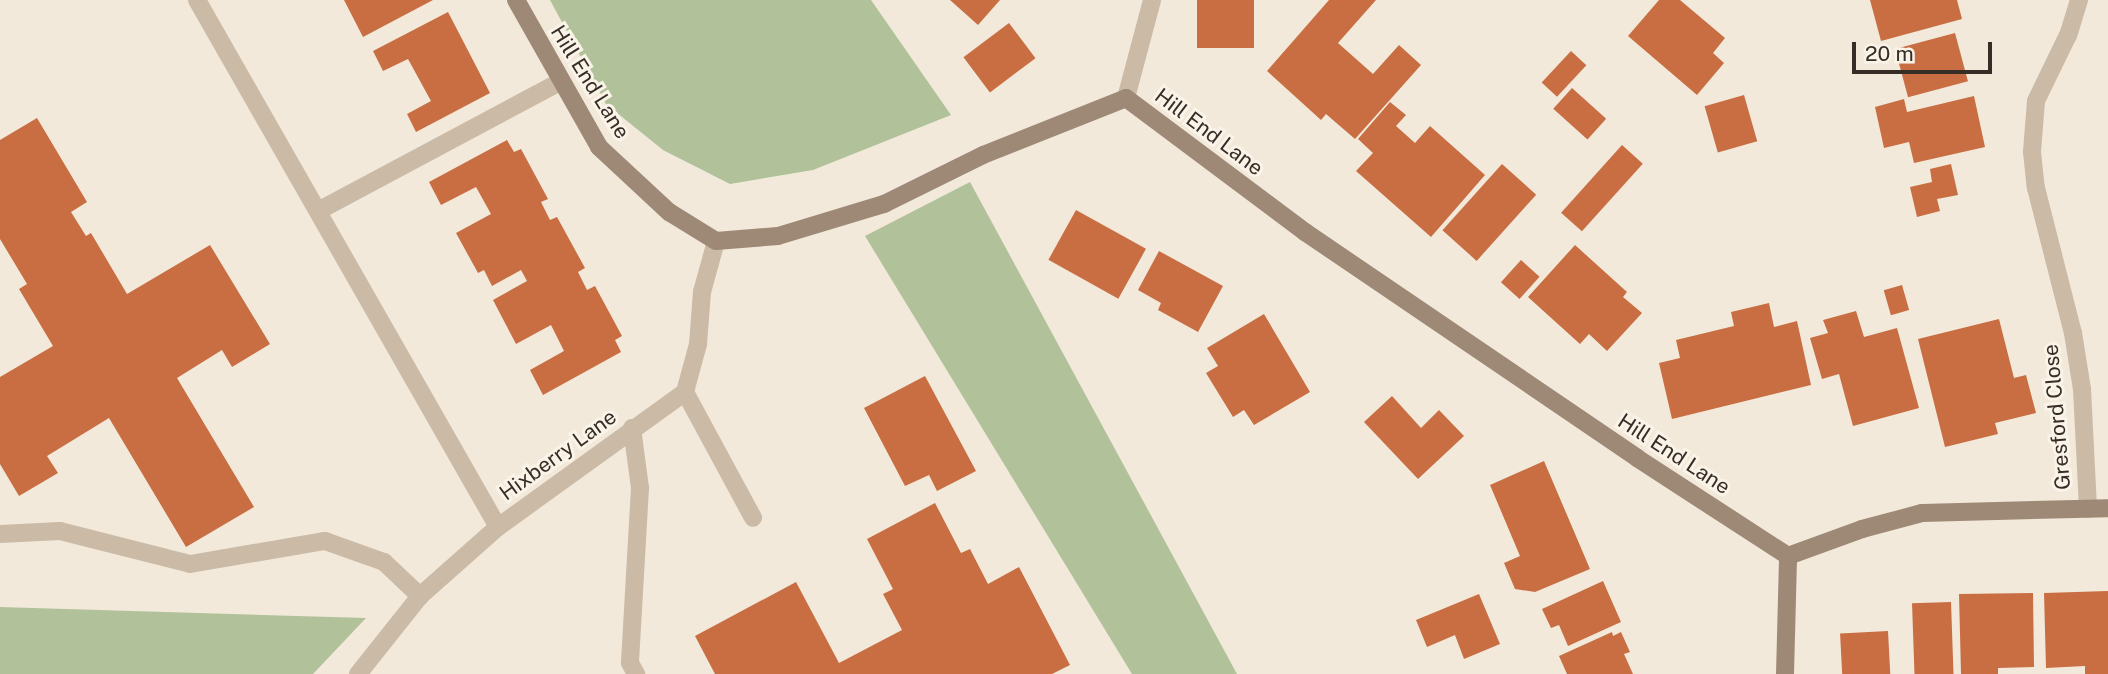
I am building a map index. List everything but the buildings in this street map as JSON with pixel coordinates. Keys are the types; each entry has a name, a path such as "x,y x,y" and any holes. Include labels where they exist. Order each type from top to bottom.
{"street":[{"path":"197,0 498,527"},
{"name":"Hill End Lane","path":"516,0 599,147 669,212 716,241 778,236 884,205 983,155 1126,98 1317,240 1637,458 1788,556"},
{"path":"1126,98 1152,0"},
{"name":"Gresford Close","path":"2079,0 2068,35 2036,101 2032,152 2036,188 2073,333 2082,389 2088,509"},
{"path":"318,211 560,82"},
{"path":"716,241 702,292 698,344 685,392 753,518"},
{"name":"Hixberry Lane","path":"358,674 420,596 498,527 685,392"},
{"path":"632,428 640,488 630,663 636,674"},
{"path":"1785,674 1788,556 1862,529 1923,513 2108,508"},
{"path":"0,534 60,531 190,564 325,541 384,562 420,596"}],"green space":[{"path":"550,0 871,0 951,115 813,170 730,184 663,150 606,104"},
{"path":"970,182 1237,674 1132,674 865,236"},
{"path":"0,607 366,618 313,674 0,674"}]}
